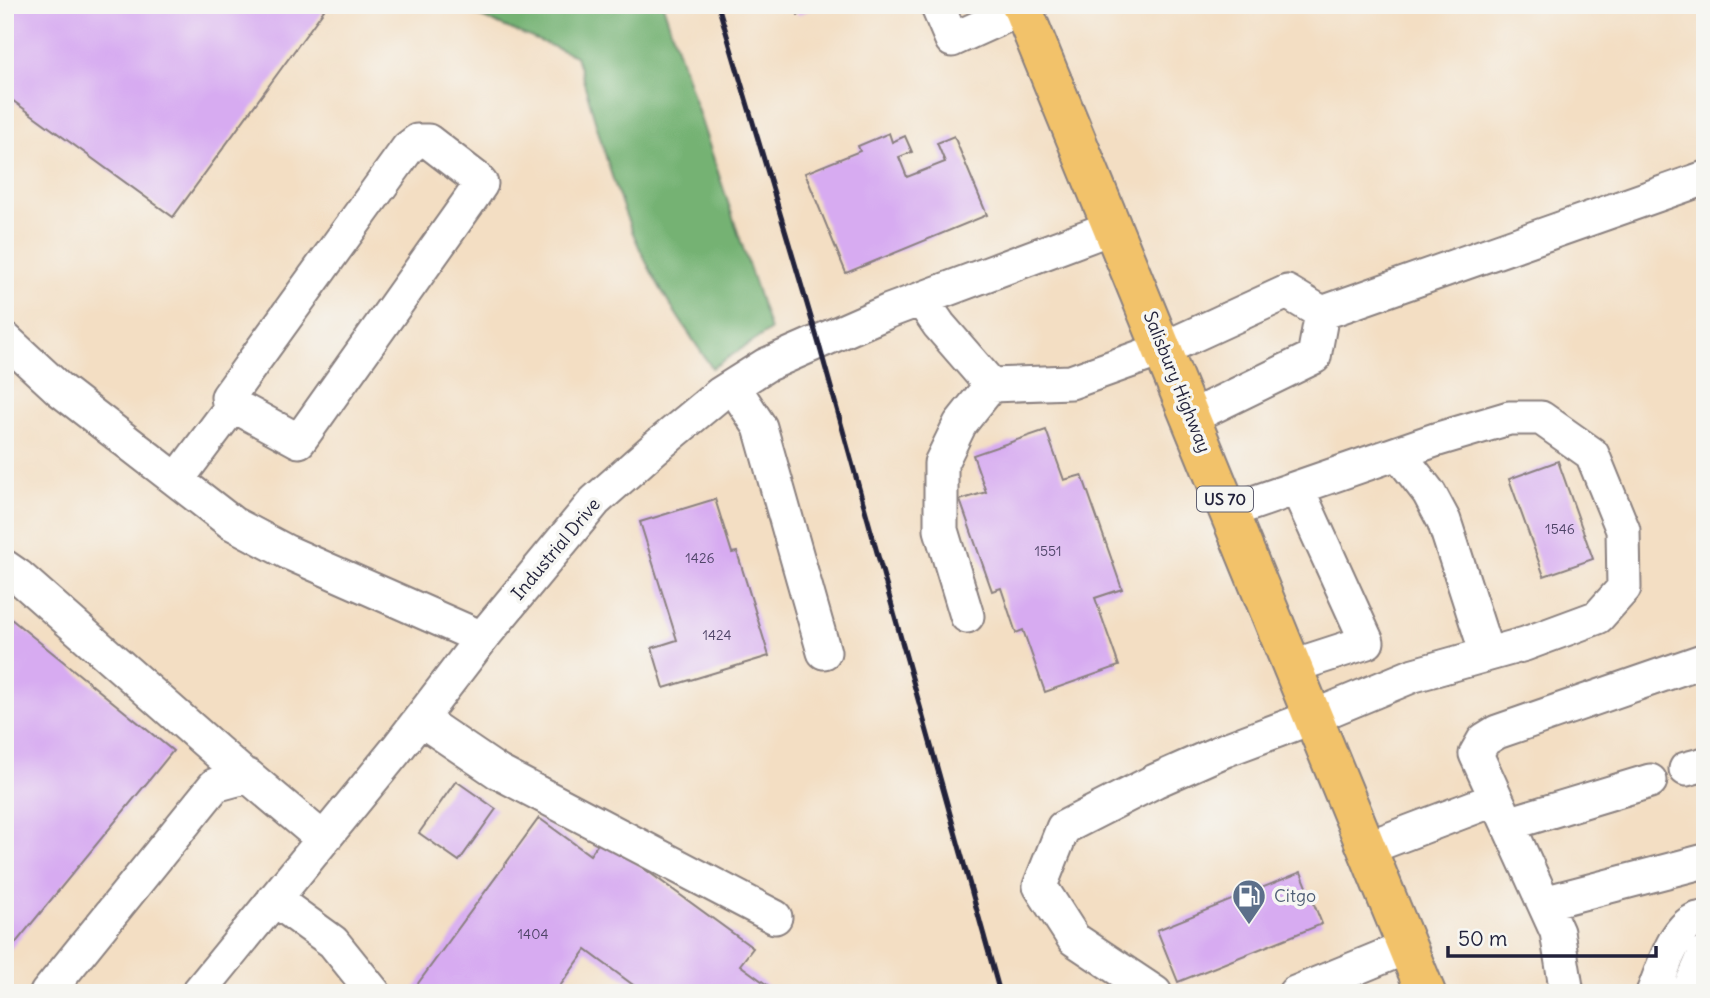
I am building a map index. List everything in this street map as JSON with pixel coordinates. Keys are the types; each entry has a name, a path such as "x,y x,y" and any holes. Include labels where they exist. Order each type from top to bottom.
{"highway":[{"name":"Salisbury Highway","path":"1024,6 1426,993"}],"street":[{"path":"937,5 951,40 1024,6"},
{"path":"177,480 230,409 228,397 408,148 418,141 428,142 476,178 481,184 299,441 244,411 230,409"},
{"path":"1322,313 1705,178"},
{"name":"Industrial Drive","path":"198,993 595,501 677,429 733,386 766,365 921,299 1114,227"},
{"path":"967,616 941,530 941,463 960,424 991,385 1071,382 1163,349 1287,292 1322,313"},
{"path":"921,299 939,325 991,385"},
{"path":"1191,417 1314,358 1322,313"},
{"path":"5,339 59,389 232,523 287,552 482,638"},
{"path":"733,386 760,427 824,652"},
{"path":"1155,993 1074,939 1040,886 1063,828 1225,750 1414,675 1488,654 1598,617 1625,587 1623,530 1592,454 1541,418 1509,418 1230,511"},
{"path":"1398,453 1429,493 1444,521 1488,654"},
{"path":"1297,488 1367,642 1384,687"},
{"path":"5,567 19,576 246,777 267,790 323,839"},
{"path":"1293,666 1367,642"},
{"path":"1567,993 1557,932 1476,754 1484,740 1497,732 1705,660"},
{"path":"420,719 498,772 775,917"},
{"path":"47,993 215,785 246,777"},
{"path":"1367,848 1502,812 1650,781"},
{"path":"1544,903 1705,861"},
{"path":"274,899 333,942 374,993"},
{"path":"1653,993 1682,927 1695,918 1705,918"},
{"path":"1295,993 1407,947"},
{"path":"1688,993 1705,954"}],"green space":[{"path":"452,5 663,5 770,330 712,368 664,295 640,249 613,178 576,56"}],"building":[{"path":"5,5 317,5 324,10 173,217 5,95"},
{"path":"794,5 820,5 798,15"},
{"path":"889,133 892,142 905,136 912,152 899,157 907,177 945,162 937,143 954,136 987,215 846,273 805,173 860,151 858,146"},
{"path":"1046,430 1064,480 1082,475 1122,589 1095,598 1119,666 1045,692 1023,630 1016,633 1001,588 992,591 960,500 986,492 973,455"},
{"path":"1558,461 1593,559 1544,576 1509,479"},
{"path":"715,499 732,553 737,552 769,656 664,688 652,648 677,640 640,522"},
{"path":"5,614 173,751 5,956"},
{"path":"456,781 496,809 459,861 419,833"},
{"path":"539,818 590,855 602,838 753,948 740,965 778,993 644,993 586,950 555,993 411,993"},
{"path":"1301,872 1322,924 1178,982 1157,930"}],"railway":[{"path":"718,5 818,341 1000,993"}],"place":[{"name":"Citgo","path":"1249,926"}]}
